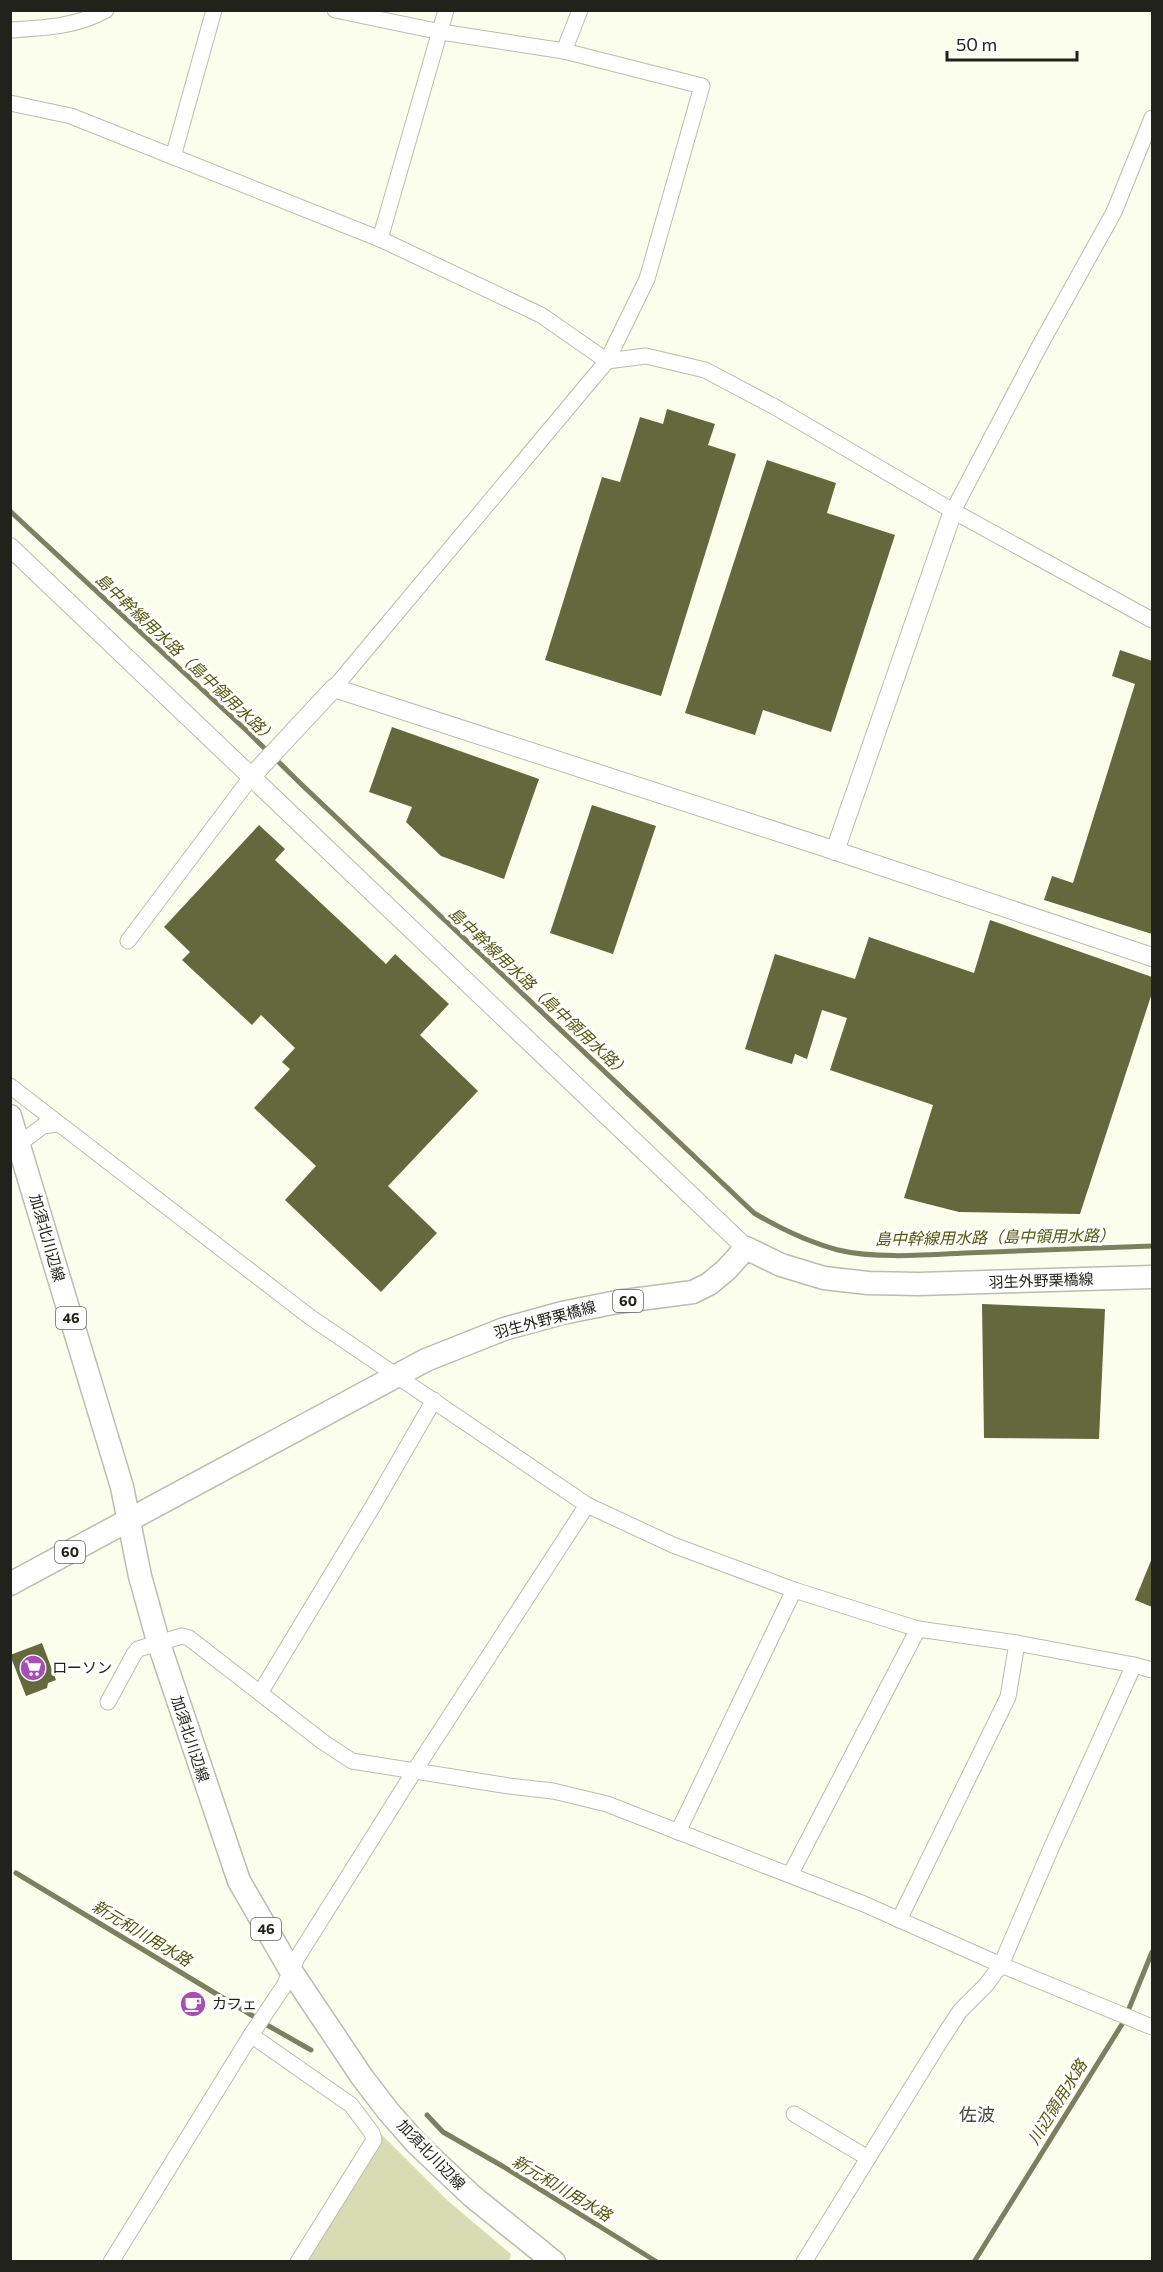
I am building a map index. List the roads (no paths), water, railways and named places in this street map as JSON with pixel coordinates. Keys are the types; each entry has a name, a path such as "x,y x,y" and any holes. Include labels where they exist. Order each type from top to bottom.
{"main road":[{"name":"加須北川辺線","path":"10,1116 122,1487 140,1576 158,1641 239,1881 291,1971 362,2077 417,2144 472,2196 554,2262"},
{"name":"羽生外野栗橋線","path":"10,1584 397,1375 443,1353 504,1329 527,1323 617,1302 693,1292 709,1284 726,1270 746,1248 781,1265 824,1278 868,1283 919,1284 1152,1277"}],"street":[{"path":"10,30 60,27 94,17 106,10"},
{"path":"173,157 214,10"},
{"path":"128,941 252,776 334,688 607,361 646,279 702,86 564,51 441,32 335,10"},
{"path":"380,239 446,10"},
{"path":"564,51 580,10"},
{"path":"10,103 71,116 380,239 541,315 607,361 646,356 705,370 775,407 953,511 1152,620"},
{"path":"835,851 953,511 1039,347 1114,212 1152,118"},
{"path":"10,547 746,1248"},
{"path":"334,688 1152,957"},
{"path":"10,1086 310,1317 587,1505 673,1545 794,1590 918,1629 1017,1643 1152,1670"},
{"path":"19,1144 43,1126 57,1124"},
{"path":"260,1693 434,1400"},
{"path":"111,2262 251,2035 284,1986 415,1770 587,1505"},
{"path":"678,1832 794,1590"},
{"path":"790,1875 918,1629"},
{"path":"108,1702 134,1654 143,1647 158,1641 182,1636 189,1638 323,1742 352,1761 584,1797 607,1804 790,1875 1152,2027"},
{"path":"899,1920 1008,1697 1017,1643"},
{"path":"804,2262 960,2011 986,1985 1001,1965 1134,1665"},
{"path":"251,2035 351,2105 372,2133 374,2140 298,2262"},
{"path":"794,2114 868,2158"}],"waterway":[{"name":"島中幹線用水路（島中領用水路）","path":"10,511 248,732 754,1213 785,1230 816,1243 838,1250 868,1255 1152,1246"},
{"name":"新元和川用水路","path":"16,1873 253,2016"},
{"name":"川辺領用水路","path":"974,2262 1124,2021 1152,1952"},
{"name":"新元和川用水路","path":"267,2025 311,2050"},
{"name":"新元和川用水路","path":"427,2115 443,2132 657,2262"}],"place":[{"name":"ローソン","path":"33,1668"},
{"name":"カフェ","path":"193,2004"}],"district":[{"name":"佐波","path":"977,2115"}]}
